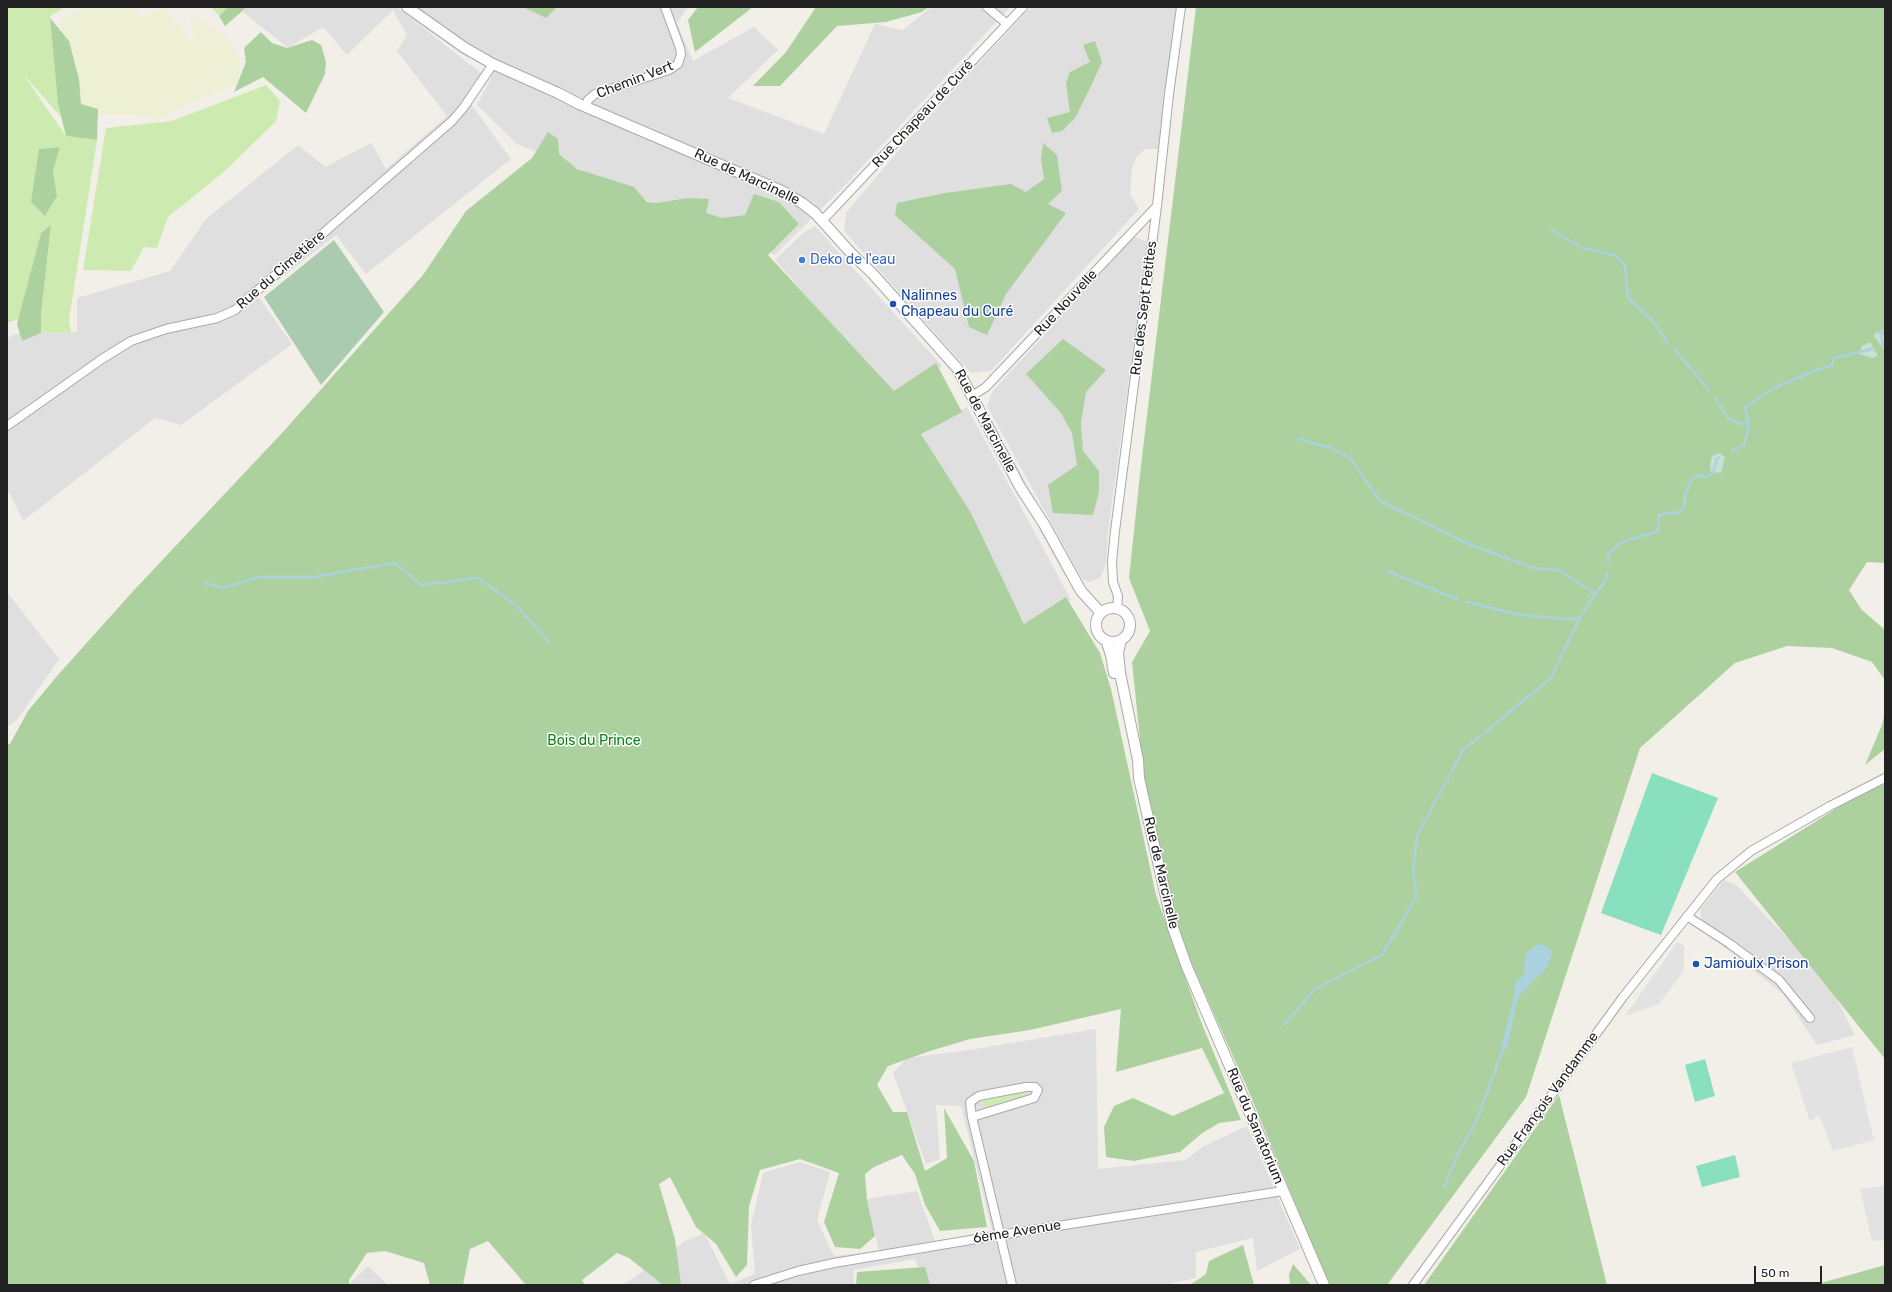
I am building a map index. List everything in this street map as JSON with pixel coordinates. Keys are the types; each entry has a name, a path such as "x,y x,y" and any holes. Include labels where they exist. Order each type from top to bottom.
{"street":[{"name":"Rue de Marcinelle","path":"407,7 459,45 493,64 586,107 782,191 802,202 872,273 961,374 1022,491 1045,526 1081,591 1101,613 1096,622 1096,628 1101,637 1106,640 1111,655 1132,761 1139,778"},
{"name":"Chemin Vert","path":"586,107 588,100 595,94 669,70 678,64 680,60 680,48 665,7"},
{"path":"987,7 1007,24"},
{"name":"Rue Chapeau de Curé","path":"822,221 1023,7"},
{"name":"Rue des Sept Petites","path":"1117,609 1118,596 1112,573 1113,547 1181,7"},
{"name":"Rue du Cimetière","path":"7,426 102,359 131,341 149,333 217,318 235,310 452,121 464,108 493,64"},
{"name":"Rue Nouvelle","path":"972,396 986,387 1157,206"},
{"name":"Rue de Marcinelle","path":"1117,609 1125,613 1130,622 1128,633 1121,640 1118,653 1120,673 1138,760 1139,778 1170,917 1187,967"},
{"path":"1101,613 1107,610 1117,609"},
{"path":"1106,640 1116,642 1121,640"},
{"name":"Rue François Vandamme","path":"1413,1285 1623,997 1717,879 1751,851 1830,806 1885,778"},
{"path":"1687,916 1730,944 1779,980 1810,1018"},
{"name":"Rue du Sanatorium","path":"1187,967 1324,1285"},
{"path":"972,1117 1034,1098 1038,1090 1035,1087 1026,1087 979,1096 970,1102 972,1117 1012,1285"},
{"name":"6ème Avenue","path":"754,1285 798,1271 834,1263 1000,1235 1283,1191"}],"shaded area":[{"path":"247,7 397,7 482,74 468,100 511,159 366,274 336,235 258,296 292,344 181,425 155,418 23,521 9,492 7,492 7,338 15,334 77,332 77,298 170,271 206,219 298,145 325,167 371,143 386,169 447,116 397,51 407,35 393,10 347,55 323,27 288,48 243,12"},
{"path":"414,7 688,7 677,23 693,61 754,27 778,50 728,98 824,134 875,24 903,30 931,7 1010,7 847,183 775,255 660,207 599,177 517,144 477,105 491,78 488,62"},
{"path":"1031,7 1178,7 1158,149 1146,149 1137,156 1132,168 1130,194 1139,209 991,371 971,373 844,231 846,213 904,144"},
{"path":"412,15 471,56 469,59 410,17"},
{"path":"618,113 671,136 670,138 617,116"},
{"path":"674,137 734,163 733,165 672,139"},
{"path":"737,164 788,187 804,196 802,198 736,166"},
{"path":"815,226 942,366 898,401 775,260 803,233"},
{"path":"1134,237 1148,242 1108,531 1106,564 1100,578 1089,582 1082,579 987,406 992,392"},
{"path":"897,306 951,367 949,368 895,307"},
{"path":"967,407 1071,600 1025,624 921,433"},
{"path":"991,420 1034,497 1031,499 989,422"},
{"path":"1042,528 1067,574 1065,576 1039,529"},
{"path":"7,592 59,659 18,719 7,727"},
{"path":"1724,880 1736,885 1826,978 1855,1035 1817,1045 1783,994 1705,932 1700,910"},
{"path":"1677,942 1684,946 1684,971 1659,1004 1625,1016"},
{"path":"1096,1029 1098,1169 1185,1160 1204,1146 1247,1126 1300,1249 1257,1271 1253,1238 1196,1252 1196,1278 1163,1285 925,1285 915,1259 853,1270 854,1285 623,1285 685,1241 704,1233 730,1284 755,1274 751,1225 763,1173 800,1162 830,1172 817,1220 834,1256 879,1251 867,1199 917,1191 935,1241 993,1234 961,1106 936,1105 940,1159 926,1164 893,1073 907,1058 976,1049"},
{"path":"1852,1047 1874,1140 1833,1151 1819,1115 1810,1122 1791,1063"},
{"path":"1885,1185 1885,1240 1872,1241 1860,1189"},
{"path":"368,1266 388,1285 348,1285"}],"green space":[{"path":"7,7 65,7 51,15 50,18 58,104 61,117 23,74 66,136 97,140 69,320 71,332 41,333 41,315 51,226 41,233 19,319 7,323","holes":["60,147 53,172 39,149"]},
{"path":"84,7 134,7 141,17 162,9 193,43 194,37 190,17 200,18 227,38 241,61 237,84 190,103 158,120 139,115 79,114 73,62 59,24"},
{"path":"211,7 228,7 219,16"},
{"path":"228,7 247,7 225,26 219,16"},
{"path":"523,7 557,7 546,18"},
{"path":"698,7 753,7 695,52 688,20"},
{"path":"816,7 929,7 922,12 886,22 837,26 780,86 753,86 786,52"},
{"path":"1196,7 1885,7 1885,563 1867,562 1849,590 1861,609 1885,630 1885,680 1872,662 1832,648 1787,646 1735,663 1640,748 1526,1097 1387,1285 1329,1285 1246,1085 1181,940 1144,778 1132,662 1150,631 1129,578"},
{"path":"50,18 69,41 79,79 81,104 98,109 97,140 66,136 58,104"},
{"path":"261,32 272,43 287,48 312,40 321,45 326,62 325,74 306,113 263,77 234,92 246,62 244,48"},
{"path":"1095,41 1102,62 1090,88 1075,118 1062,131 1052,133 1047,118 1070,112 1066,83 1070,72 1090,62 1083,45"},
{"path":"266,85 280,101 276,121 226,170 168,217 157,248 144,247 131,271 83,270 106,128 172,121"},
{"name":"Bois du Prince","path":"548,132 558,139 559,154 577,169 634,187 647,202 657,203 688,198 709,199 706,213 722,218 745,215 754,194 779,202 799,224 768,255 894,391 936,363 962,412 921,434 971,513 1024,624 1066,597 1100,653 1111,689 1156,895 1200,1019 1241,1120 1219,1123 1201,1134 1180,1152 1134,1161 1106,1157 1104,1127 1114,1106 1133,1098 1173,1116 1224,1093 1202,1048 1116,1072 1121,1009 1030,1030 970,1039 888,1066 877,1085 893,1112 907,1112 925,1171 947,1158 944,1108 974,1161 987,1227 940,1231 925,1205 915,1174 902,1155 874,1167 865,1174 867,1200 875,1236 860,1249 835,1247 824,1222 839,1173 800,1159 760,1170 749,1206 747,1265 736,1277 716,1244 696,1227 670,1177 659,1184 675,1239 681,1285 663,1285 629,1258 617,1253 582,1280 585,1285 526,1285 488,1241 470,1249 463,1285 430,1285 424,1263 385,1251 367,1253 349,1280 349,1285 7,1285 7,744 10,744 28,711 57,676 136,588 282,433 423,275 466,211 532,158"},
{"path":"1043,143 1057,155 1062,191 1048,204 1066,213 1006,294 987,335 969,327 955,269 895,215 897,203 945,193 1011,184 1026,192 1044,179 1041,159"},
{"path":"60,147 53,172 57,196 45,216 31,202 39,149"},
{"path":"51,225 41,315 41,333 22,341 17,324 41,233"},
{"path":"334,240 384,312 321,385 264,297"},
{"path":"1876,332 1885,335 1885,351 1874,336"},
{"path":"1063,339 1106,370 1086,392 1081,423 1083,451 1099,471 1099,492 1093,515 1053,513 1048,485 1077,465 1072,433 1061,413 1026,374"},
{"path":"1870,342 1878,356 1872,358 1859,354 1862,346"},
{"path":"1719,453 1725,457 1721,473 1711,472 1710,464 1712,456"},
{"path":"1885,711 1885,749 1865,765 1882,725"},
{"path":"1652,773 1718,798 1661,935 1601,913"},
{"path":"1885,778 1885,1059 1735,872"},
{"path":"1705,1059 1715,1096 1695,1102 1685,1065"},
{"path":"1022,1092 1029,1094 1027,1096 987,1107 983,1104 986,1098"},
{"path":"1559,1095 1607,1285 1424,1285"},
{"path":"1735,1155 1740,1177 1702,1187 1696,1166"},
{"path":"1243,1245 1254,1285 1190,1285 1206,1274 1209,1261"},
{"path":"1293,1264 1311,1285 1290,1285 1289,1275"},
{"path":"1885,1265 1885,1285 1814,1285"},
{"path":"925,1267 930,1285 856,1285 857,1272"}],"water":[{"path":"1537,944 1544,945 1552,952 1548,966 1518,997 1507,1048 1502,1052 1501,1048 1514,997 1515,984 1524,974 1525,955"}],"waterway":[{"path":"1550,229 1582,248 1615,255 1625,265 1628,298 1652,320 1668,343"},
{"path":"1883,345 1880,331 1885,330"},
{"path":"1732,451 1744,445 1749,427 1745,407 1776,387 1832,365 1834,358 1872,349"},
{"path":"1675,350 1709,390"},
{"path":"1715,398 1728,418 1741,424 1748,423"},
{"path":"1299,439 1331,448 1350,458 1380,501 1469,544 1533,568 1559,570 1596,594"},
{"path":"1608,562 1609,553 1620,543 1658,531 1659,515 1680,512 1685,505 1684,498 1690,482 1696,476 1707,477 1713,473 1717,459 1719,458"},
{"path":"205,583 222,588 259,577 314,577 395,563 421,585 478,578 516,605 549,642"},
{"path":"1387,571 1457,599"},
{"path":"1284,1025 1315,989 1382,955 1417,896 1413,871 1417,836 1463,750 1550,679 1583,612 1607,578 1607,573"},
{"path":"1467,602 1515,614 1580,619"},
{"path":"1444,1187 1457,1156 1477,1120 1502,1052"}],"place":[{"name":"Deko de l'eau","path":"802,260"},
{"name":"Nalinnes Chapeau du Curé","path":"893,304"},
{"name":"Jamioulx Prison","path":"1696,964"}]}
